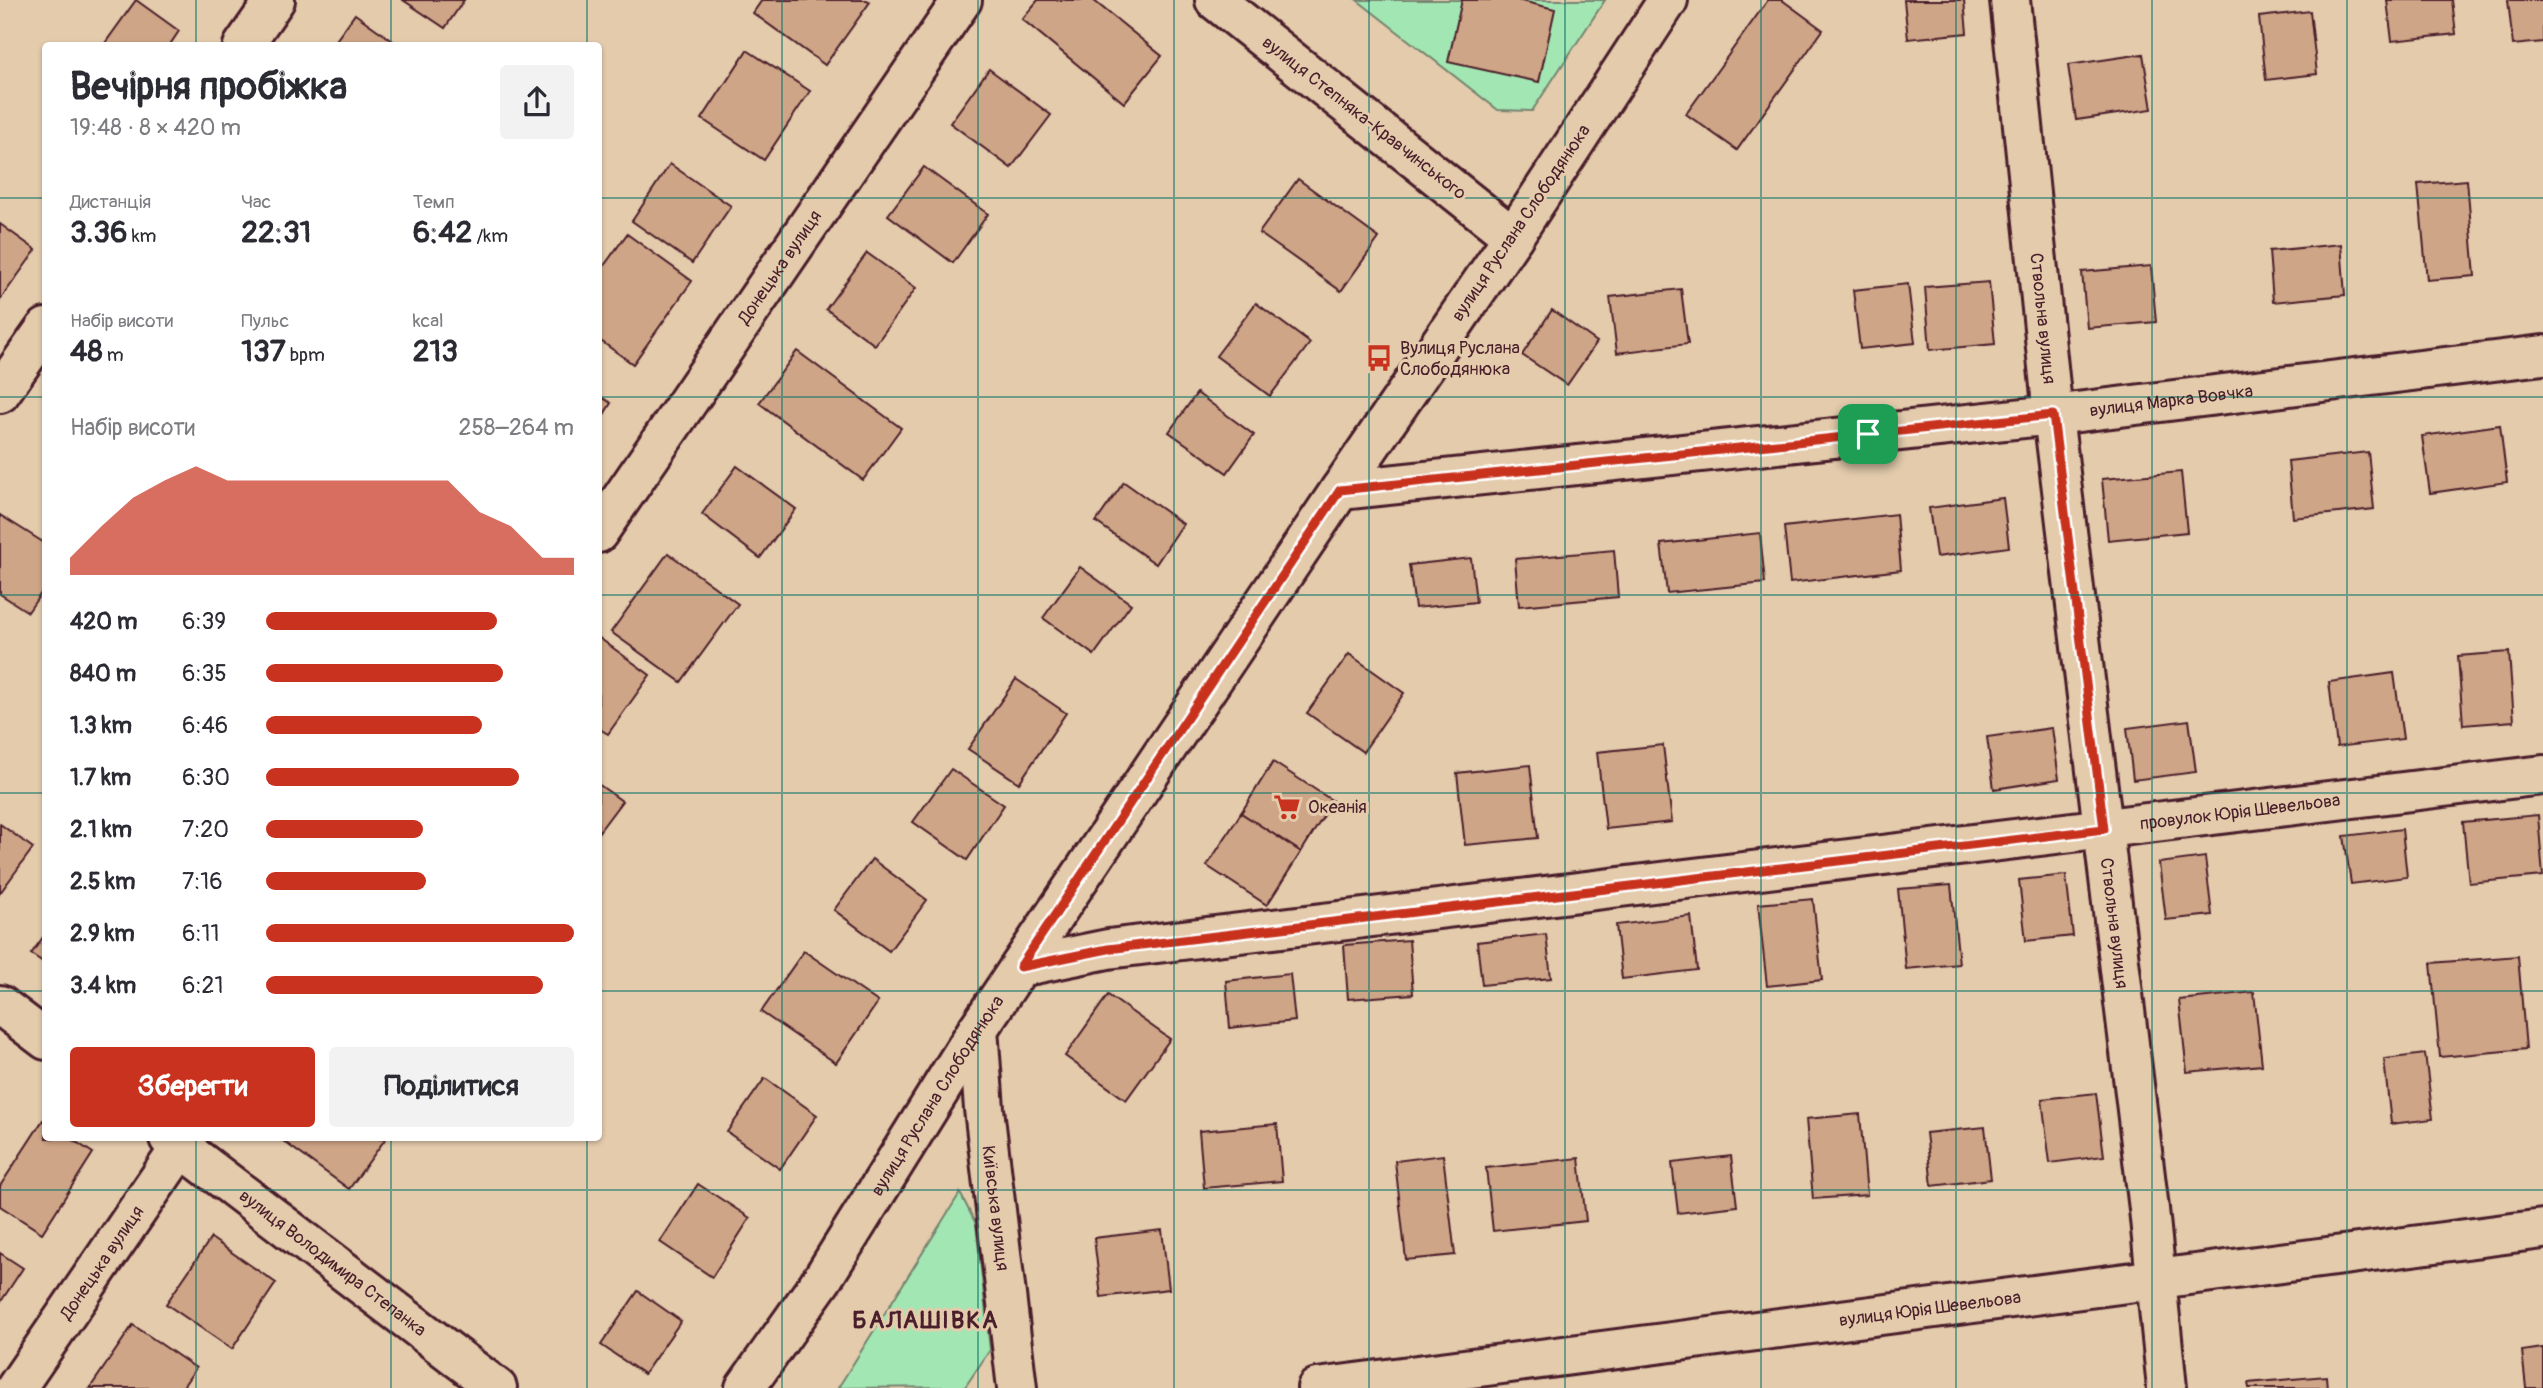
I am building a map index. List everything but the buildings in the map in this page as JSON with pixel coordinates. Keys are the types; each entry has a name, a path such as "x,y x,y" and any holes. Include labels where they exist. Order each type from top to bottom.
{"street":[{"path":"246,42 275,0"},
{"name":"Донецька вулиця","path":"602,527 962,0"},
{"name":"вулиця Степняка-Кравчинського","path":"1215,0 1513,237"},
{"name":"вулиця Руслана Слободянюка","path":"745,1388 823,1278 978,1029 1513,237 1668,0"},
{"name":"Ствольна вулиця","path":"2011,0 2053,415 2149,1209 2167,1388"},
{"path":"0,393 42,334"},
{"name":"вулиця Марка Вовчка","path":"1340,490 2053,415 2543,355"},
{"name":"провулок Юрія Шевельова","path":"1020,967 1108,949 2543,775"},
{"path":"0,1005 42,1037"},
{"name":"Київська вулиця","path":"978,1029 984,1109 1017,1388"},
{"name":"Донецька вулиця","path":"16,1388 179,1141"},
{"name":"вулиця Володимира Степанка","path":"179,1141 497,1388"},
{"name":"вулиця Юрія Шевельова","path":"1317,1388 2543,1228"}],"green space":[{"path":"1357,0 1605,0 1532,111 1498,110"},
{"path":"960,1193 976,1224 990,1350 965,1387 838,1388"}],"place":[{"name":"Вулиця Руслана Слободянюка","path":"1379,358"},
{"name":"Океанія","path":"1287,807"}],"district":[{"name":"БАЛАШІВКА","path":"926,1320"}],"route":[{"path":"2053,415 2104,829 1108,949 1020,967 1340,490 1868,434 2053,415"}]}
